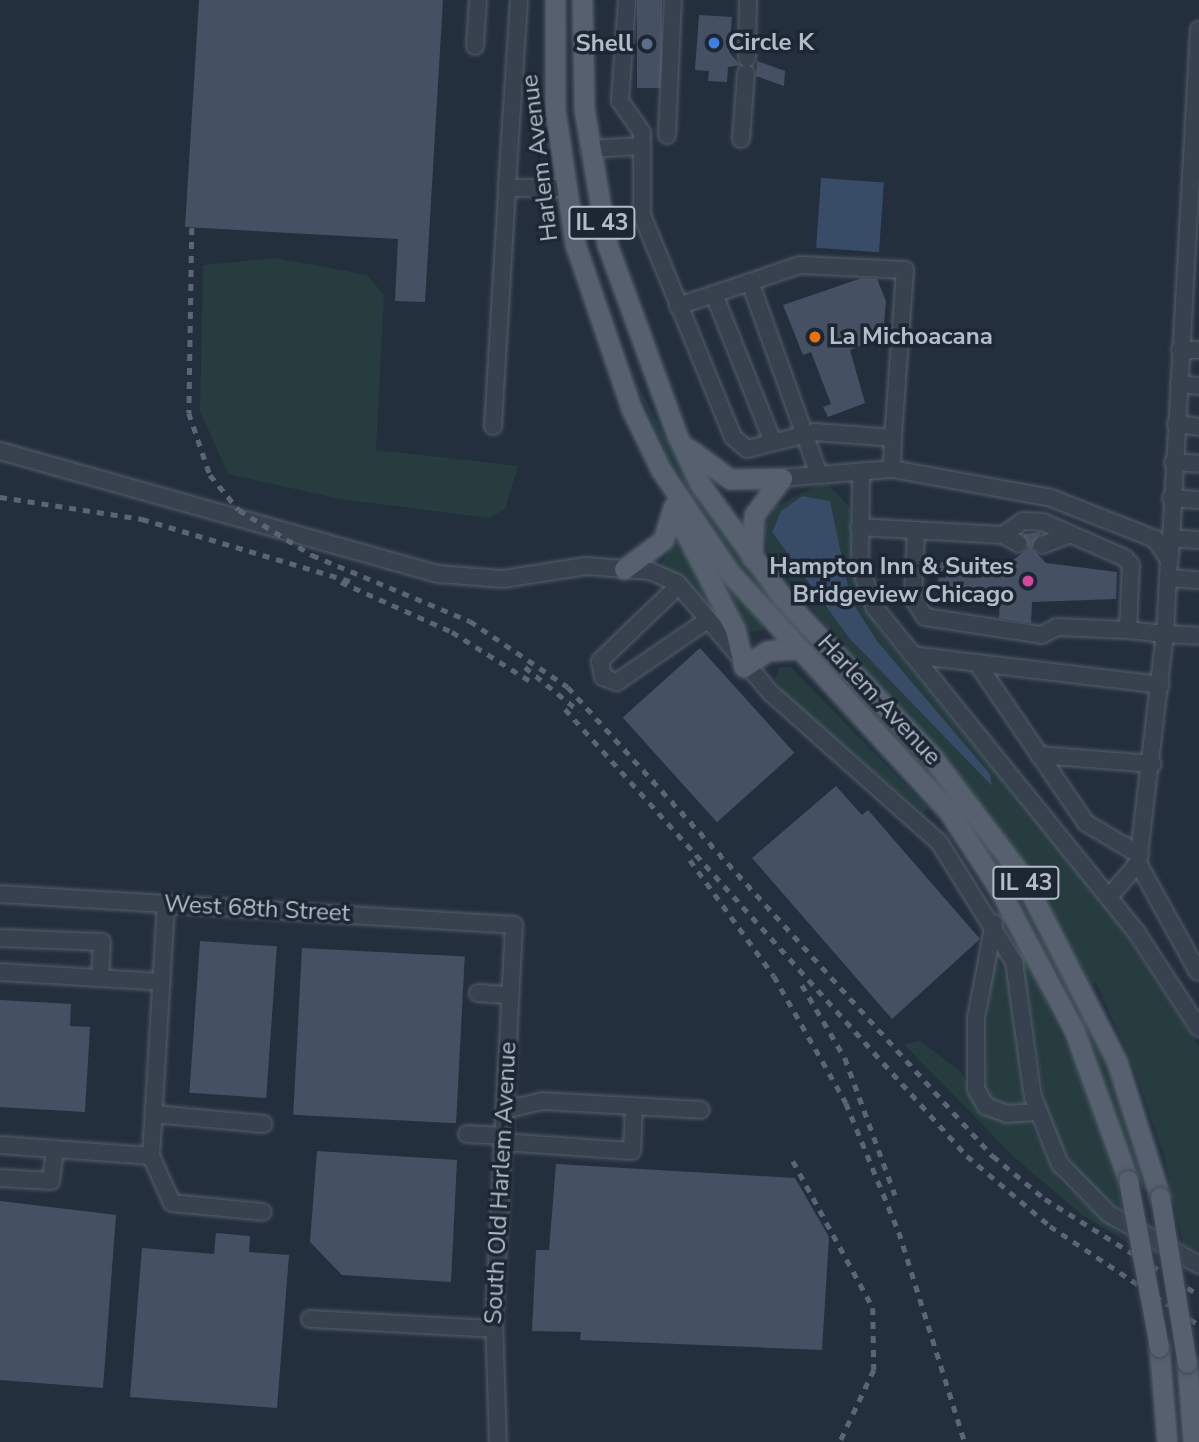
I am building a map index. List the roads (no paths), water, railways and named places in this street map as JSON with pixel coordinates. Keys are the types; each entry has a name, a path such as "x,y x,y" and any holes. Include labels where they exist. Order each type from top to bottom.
{"main road":[{"name":"Harlem Avenue","path":"555,0 555,110 565,188 590,300 662,470 731,573 949,812 999,889 1074,1030 1128,1180 1159,1347 1167,1442"},
{"name":"Harlem Avenue","path":"582,0 589,149 618,285 677,435 700,484 752,558 950,778 1022,876 1117,1062 1160,1198 1187,1363 1193,1442"},
{"path":"677,435 720,475 782,478"},
{"path":"662,470 673,508 735,629 744,667 767,651 798,649"},
{"path":"752,558 754,515 782,478"},
{"path":"624,569 663,540 673,508"}],"street":[{"path":"475,46 478,0"},
{"path":"493,426 519,0"},
{"path":"627,0 620,101 642,133 642,215 733,437 747,449 809,433 893,438"},
{"path":"667,135 673,0"},
{"path":"741,139 748,0"},
{"path":"1109,897 1139,859 1153,764 1170,560 1182,311 1192,247 1199,41"},
{"path":"589,149 641,146"},
{"path":"507,188 565,188"},
{"path":"678,306 800,265 905,270 892,469"},
{"path":"1184,289 1199,277"},
{"path":"750,282 809,433 818,472"},
{"path":"714,294 773,442"},
{"path":"1182,311 1199,311"},
{"path":"1180,350 1199,350"},
{"path":"1179,384 1199,386"},
{"path":"1176,425 1199,426"},
{"path":"0,451 439,574 503,579 557,567 624,569 650,571 679,585 744,667 923,825 995,923 1021,986 1036,1112 1060,1164 1092,1201 1199,1265"},
{"path":"1173,462 1199,464"},
{"path":"782,478 818,472 862,474 892,469 1051,498 1155,539 1170,560"},
{"path":"862,474 860,567 875,608 1109,897 1199,1028"},
{"path":"1171,498 1199,500"},
{"path":"1003,535 1023,521 1070,534 1130,565 1128,630"},
{"path":"859,527 1003,535 1019,544"},
{"path":"916,530 913,598 925,617 1030,634 1056,628 1199,636"},
{"path":"1042,545 1070,534"},
{"path":"1170,538 1199,540"},
{"path":"1168,578 1199,580"},
{"path":"679,585 600,661 603,677 617,682 706,621"},
{"path":"912,655 1161,685"},
{"path":"977,663 1086,823 1139,859 1198,972"},
{"path":"1039,755 1153,764"},
{"name":"West 68th Street","path":"0,894 514,925"},
{"path":"166,904 151,1156 172,1203 263,1212"},
{"path":"310,913 310,931"},
{"path":"995,923 976,1018 976,1089 986,1106 1007,1114 1036,1112"},
{"name":"South Old Harlem Avenue","path":"498,1442 494,1329 514,925"},
{"path":"0,938 102,942 100,978"},
{"path":"0,972 162,982"},
{"path":"478,993 510,995"},
{"path":"504,1110 542,1101 701,1110"},
{"path":"467,1134 632,1151 634,1106"},
{"path":"154,1114 264,1124"},
{"path":"0,1145 151,1156"},
{"path":"0,1178 51,1181 55,1149"},
{"path":"310,1319 494,1329"}],"water":[{"path":"821,178 884,182 879,252 816,248"},
{"path":"802,496 830,501 851,600 877,641 990,774 992,786 849,638 772,532 781,511"}],"railway":[{"path":"192,228 189,413 210,475 239,510 312,555 470,621 568,687 993,1156 1045,1199 1199,1295"},
{"path":"0,497 142,519 353,582"},
{"path":"341,582 452,632 530,681"},
{"path":"525,667 579,711"},
{"path":"565,709 967,1156 1050,1226 1199,1325"},
{"path":"690,860 774,976 846,1103 899,1232 965,1442"},
{"path":"802,985 845,1058 895,1195"},
{"path":"793,1161 873,1308 874,1370 840,1442"}],"place":[{"name":"Circle K","path":"714,43"},
{"name":"Shell","path":"647,44"},
{"name":"La Michoacana","path":"815,337"},
{"name":"Hampton Inn & Suites Bridgeview Chicago","path":"1028,581"}]}
